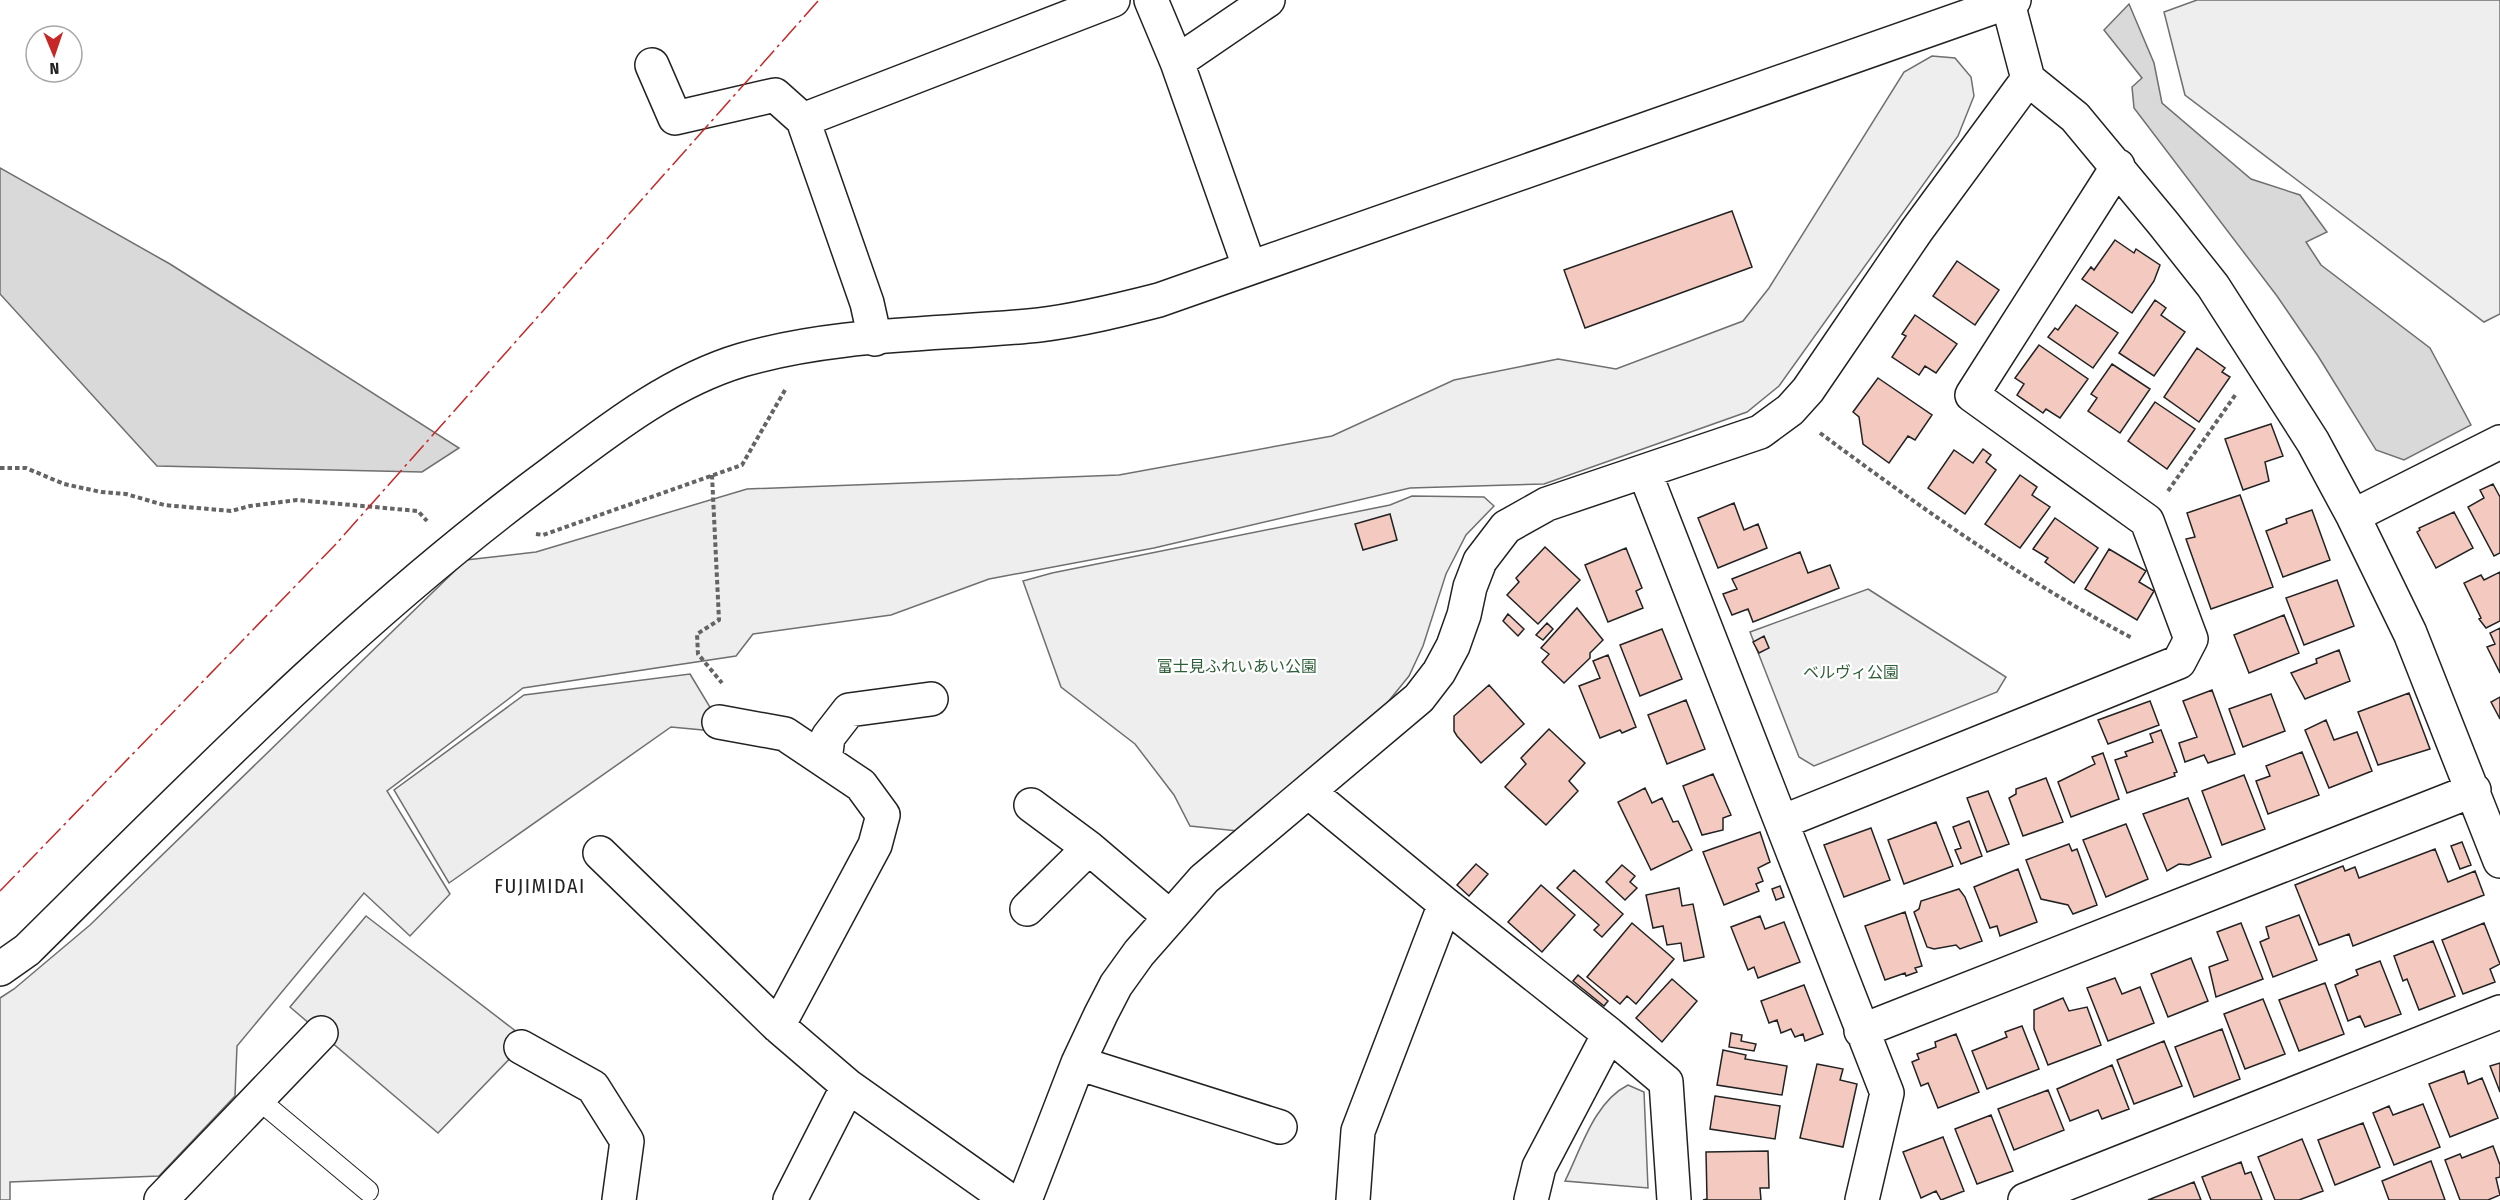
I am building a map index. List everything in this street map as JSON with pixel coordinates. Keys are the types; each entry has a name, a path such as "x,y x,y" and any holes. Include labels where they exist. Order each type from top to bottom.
{"street":[{"path":"803,120 1113,0"},
{"path":"1151,0 1178,62 1249,267"},
{"path":"1178,62 1268,0"},
{"path":"0,969 27,950 205,774 358,630 472,532 613,428 638,411 691,382 738,362 791,347 1043,324 1102,314 1159,300 2011,1 2028,79 2075,117 2118,166 2213,286 2313,442 2353,516 2410,633 2474,790 2500,861"},
{"path":"652,65 680,130 776,95 803,120 867,303 875,339"},
{"path":"1024,1200 1078,1063 1116,985 1139,953 1204,879 1395,721 1419,698 1439,672 1453,646 1480,561 1506,527 1547,504 1645,473 1760,432 1790,410 1808,390 1917,230 2028,79"},
{"path":"1782,822 2179,662 2191,639 2147,521 1972,395 2118,166"},
{"path":"2353,516 2500,442"},
{"path":"1645,473 1887,1093 1862,1200"},
{"path":"825,760 828,737 849,710 931,699"},
{"path":"719,722 785,734 861,785 884,815 874,845 778,1026"},
{"path":"1861,1031 2474,790"},
{"path":"1309,792 1666,1082 1674,1200"},
{"path":"1031,805 1089,848 1170,917"},
{"path":"1027,909 1089,848"},
{"path":"600,853 778,1026 848,1086 1009,1200"},
{"path":"1353,1200 1358,1131 1445,904"},
{"path":"2025,1200 2500,1012"},
{"path":"161,1200 321,1033"},
{"path":"1532,1200 1539,1167 1609,1034"},
{"path":"521,1047 593,1087 627,1141 619,1200"},
{"path":"1078,1063 1280,1127"},
{"path":"790,1200 848,1086"}],"lane":[{"path":"258,1099 368,1191"}],"path":[{"path":"2147,521 2259,361"},
{"path":"531,534 543,535 742,465 787,387"},
{"path":"1812,427 1918,505 1990,553 2081,611 2179,662"},
{"path":"0,468 26,468 64,484 101,492 126,494 164,505 231,511 250,506 308,501 418,511 439,531 472,532"},
{"path":"712,475 719,620 697,634 697,644 698,654 725,687"}],"green space":[{"path":"2197,0 2500,0 2500,314 2484,322 2185,95 2164,12"},
{"path":"1932,56 1955,58 1971,77 1974,96 1958,136 1779,386 1747,412 1544,484 1410,488 1154,548 989,579 891,615 753,634 736,656 523,688 387,791 450,894 410,936 364,893 237,1046 235,1096 159,1176 10,1182 10,1200 0,1200 0,998 14,989 90,925 466,560 536,552 747,489 1119,475 1332,436 1454,380 1558,359 1616,369 1743,321 1769,288 1904,72"},
{"name":"富士見ふれいあい公園","path":"1412,496 1484,497 1494,506 1466,535 1446,574 1423,646 1409,676 1370,724 1238,831 1190,826 1174,795 1135,744 1061,687 1023,581 1052,573 1390,505"},
{"name":"ベルヴィ公園","path":"1868,589 2006,677 1997,692 1814,766 1799,757 1750,632"},
{"path":"1628,1085 1644,1092 1648,1188 1565,1181 1597,1114 1616,1093"}],"shaded area":[{"path":"2129,4 2154,63 2162,103 2251,179 2300,195 2327,232 2306,242 2321,265 2430,348 2471,425 2404,460 2376,450 2318,356 2277,296 2134,108 2132,87 2142,78 2104,30"},
{"path":"0,168 170,264 459,448 422,472 157,466 0,294"},
{"path":"690,674 725,732 671,727 449,883 394,790 524,695"},
{"path":"366,916 526,1039 521,1047 438,1133 290,1007"}],"building":[{"path":"1732,211 1752,267 1585,328 1564,270"},
{"path":"2115,240 2134,253 2136,249 2160,265 2154,281 2132,313 2082,279 2091,267 2094,270"},
{"path":"1957,261 1999,290 1975,325 1933,296"},
{"path":"2155,300 2166,308 2161,315 2185,332 2154,376 2119,353"},
{"path":"2076,305 2118,333 2093,368 2048,337 2055,328 2058,330"},
{"path":"1915,315 1957,344 1936,373 1925,366 1919,375 1892,357 1906,336 1902,334"},
{"path":"2039,345 2088,379 2060,418 2046,409 2043,413 2017,395 2024,384 2015,378"},
{"path":"2197,348 2225,368 2222,372 2230,377 2199,422 2164,397"},
{"path":"2112,364 2150,389 2120,433 2088,411 2097,398 2091,394"},
{"path":"1878,378 1932,415 1915,440 1908,436 1889,463 1863,444 1859,417 1853,412"},
{"path":"2155,402 2195,429 2167,469 2128,441"},
{"path":"2271,424 2283,456 2265,462 2269,481 2243,490 2225,439"},
{"path":"1983,449 1991,455 1986,462 1996,470 1965,514 1928,488 1954,450 1973,463"},
{"path":"2020,475 2037,487 2032,495 2050,507 2020,548 1985,524"},
{"path":"2493,484 2500,497 2500,553 2494,556 2468,507 2484,498 2480,490"},
{"path":"2240,495 2273,587 2211,609 2186,539 2195,537 2187,513"},
{"path":"1734,503 1744,530 1758,524 1767,548 1718,568 1698,518"},
{"path":"2312,510 2330,560 2283,577 2266,531 2287,523 2286,519"},
{"path":"2454,512 2473,548 2436,568 2417,532 2419,528"},
{"path":"1390,514 1397,540 1363,550 1355,524"},
{"path":"2055,518 2098,548 2074,583 2045,562 2048,558 2033,549"},
{"path":"1545,547 1580,580 1538,624 1507,595 1519,582 1516,578"},
{"path":"1626,548 1642,588 1636,591 1643,608 1608,622 1585,565"},
{"path":"2109,549 2146,571 2139,582 2154,591 2137,620 2085,589"},
{"path":"1800,552 1808,573 1830,565 1839,588 1753,622 1748,609 1732,615 1723,594 1737,589 1732,579"},
{"path":"2500,572 2500,621 2486,628 2479,619 2481,618 2464,583 2481,575 2484,580"},
{"path":"2337,580 2354,626 2304,645 2286,598"},
{"path":"1577,608 1603,640 1590,653 1590,658 1564,683 1542,662 1549,654 1541,648"},
{"path":"1508,614 1524,629 1518,636 1503,621"},
{"path":"2284,615 2299,653 2249,673 2234,635"},
{"path":"1547,623 1553,629 1543,640 1536,635"},
{"path":"2500,628 2500,673 2487,647 2495,644 2490,633"},
{"path":"1662,629 1682,679 1640,696 1620,645"},
{"path":"1764,636 1769,648 1759,653 1753,642"},
{"path":"2339,650 2350,681 2305,699 2291,673 2317,663 2316,659"},
{"path":"1608,655 1636,727 1622,733 1620,730 1600,738 1579,686 1600,678 1593,661"},
{"path":"1489,685 1524,724 1481,763 1454,731 1454,716"},
{"path":"2212,690 2235,754 2208,763 2204,755 2185,762 2179,743 2197,737 2183,701"},
{"path":"2409,693 2430,749 2378,765 2358,712"},
{"path":"2271,694 2285,731 2243,747 2229,709"},
{"path":"2500,697 2500,719 2491,702"},
{"path":"1686,700 1705,749 1667,764 1648,715"},
{"path":"2150,701 2159,725 2108,744 2098,720"},
{"path":"2326,720 2334,740 2357,732 2372,771 2329,788 2305,730"},
{"path":"1549,729 1585,763 1569,781 1578,791 1546,825 1505,787 1526,764 1521,758"},
{"path":"2161,730 2177,772 2174,773 2175,776 2127,793 2115,760 2127,756 2125,752 2153,742 2150,734"},
{"path":"2302,752 2319,795 2268,814 2256,781 2270,776 2266,766"},
{"path":"2103,753 2119,799 2071,817 2058,782 2095,764 2092,757"},
{"path":"1713,774 1731,815 1723,818 1723,830 1702,835 1683,786"},
{"path":"2244,775 2265,829 2222,845 2202,791"},
{"path":"2046,778 2063,822 2023,836 2009,798 2016,794 2016,789"},
{"path":"1645,788 1652,803 1662,798 1673,822 1678,821 1692,850 1651,870 1618,802"},
{"path":"1988,791 2009,844 1987,852 1967,798"},
{"path":"2188,798 2211,857 2189,865 2179,864 2167,871 2143,814"},
{"path":"1969,821 1982,856 1961,864 1955,850 1961,848 1953,827"},
{"path":"1936,822 1953,866 1904,884 1888,840"},
{"path":"2126,824 2148,879 2106,897 2083,840"},
{"path":"1871,828 1890,880 1844,897 1824,845"},
{"path":"1760,832 1770,862 1758,868 1763,881 1756,884 1759,891 1724,905 1703,852"},
{"path":"2462,842 2471,865 2460,869 2451,846"},
{"path":"2069,844 2072,851 2077,849 2097,905 2073,914 2068,905 2041,899 2026,860"},
{"path":"2435,849 2448,882 2475,871 2484,895 2353,946 2349,934 2319,945 2295,885 2343,866 2345,871 2355,867 2359,878"},
{"path":"1476,864 1488,874 1469,896 1457,885"},
{"path":"1622,865 1635,876 1630,882 1637,888 1625,900 1606,882"},
{"path":"2018,869 2037,922 2000,936 1997,926 1990,928 1974,887"},
{"path":"1574,870 1623,914 1602,937 1594,930 1599,925 1557,888"},
{"path":"1541,885 1575,915 1542,952 1508,922"},
{"path":"1780,886 1784,897 1776,900 1772,889"},
{"path":"1679,888 1682,906 1693,904 1704,957 1684,961 1681,943 1667,945 1663,926 1653,928 1646,895"},
{"path":"1959,889 1965,897 1982,941 1960,949 1956,945 1934,949 1927,947 1914,912 1919,909 1921,901"},
{"path":"1905,912 1922,966 1915,968 1917,972 1906,976 1905,973 1885,980 1865,926"},
{"path":"2299,915 2317,960 2273,977 2260,942 2269,938 2266,927"},
{"path":"1760,916 1765,929 1784,922 1800,962 1758,978 1754,967 1748,970 1731,927"},
{"path":"1632,923 1674,959 1636,1004 1627,996 1620,1004 1587,977"},
{"path":"2241,923 2263,979 2216,997 2209,967 2228,960 2217,932"},
{"path":"2484,923 2500,964 2490,969 2495,982 2463,994 2442,940"},
{"path":"2433,941 2455,996 2419,1010 2407,979 2403,981 2394,956"},
{"path":"2191,958 2208,1001 2168,1017 2151,974"},
{"path":"2380,961 2401,1014 2365,1027 2360,1016 2348,1021 2335,985 2358,975 2356,970"},
{"path":"1578,975 1608,1001 1604,1006 1573,981"},
{"path":"2115,978 2122,994 2140,987 2154,1023 2108,1041 2087,988"},
{"path":"1672,979 1697,1001 1662,1042 1636,1018"},
{"path":"2325,983 2344,1034 2299,1051 2279,1000"},
{"path":"1804,985 1823,1034 1805,1041 1803,1034 1795,1037 1791,1029 1781,1033 1777,1020 1769,1023 1761,1001"},
{"path":"2063,998 2069,1011 2087,1007 2101,1045 2048,1065 2034,1029 2034,1010"},
{"path":"2263,999 2285,1054 2245,1069 2224,1014"},
{"path":"2022,1026 2039,1069 1987,1089 1972,1051 2007,1037 2005,1032"},
{"path":"2222,1029 2240,1079 2194,1097 2175,1047"},
{"path":"1731,1033 1742,1035 1741,1041 1756,1044 1754,1051 1729,1047"},
{"path":"1956,1034 1979,1092 1938,1108 1928,1083 1921,1086 1912,1062 1919,1059 1917,1054 1936,1047 1935,1042"},
{"path":"2164,1041 2182,1086 2134,1104 2117,1060"},
{"path":"1723,1050 1746,1055 1745,1059 1787,1066 1782,1095 1717,1085"},
{"path":"2500,1063 2500,1092 2490,1066"},
{"path":"1817,1064 1843,1069 1840,1080 1857,1084 1843,1147 1800,1138"},
{"path":"2112,1065 2129,1109 2102,1119 2098,1110 2070,1121 2057,1089"},
{"path":"2464,1071 2468,1084 2482,1078 2498,1118 2450,1137 2429,1084"},
{"path":"2048,1090 2064,1130 2014,1150 1998,1109"},
{"path":"1715,1096 1780,1106 1775,1139 1710,1129"},
{"path":"2423,1104 2440,1147 2394,1165 2373,1113 2389,1106 2393,1115"},
{"path":"1991,1115 2013,1171 1977,1184 1955,1129"},
{"path":"2363,1123 2380,1167 2335,1185 2318,1140"},
{"path":"1943,1137 1964,1191 1941,1200 1936,1191 1921,1198 1903,1152"},
{"path":"2302,1139 2323,1191 2299,1200 2275,1200 2258,1157"},
{"path":"2493,1146 2500,1165 2500,1177 2496,1178 2500,1195 2488,1200 2460,1200 2445,1160 2460,1154 2462,1158"},
{"path":"1768,1151 1769,1188 1760,1188 1761,1200 1703,1200 1707,1199 1706,1152"},
{"path":"2431,1161 2445,1200 2389,1200 2382,1181"},
{"path":"2241,1162 2245,1174 2251,1172 2262,1200 2211,1200 2202,1177"},
{"path":"2194,1182 2201,1200 2148,1200"}],"power":[{"path":"0,891 336,544 819,0"}],"district":[{"name":"FUJIMIDAI","path":"540,886"}]}
